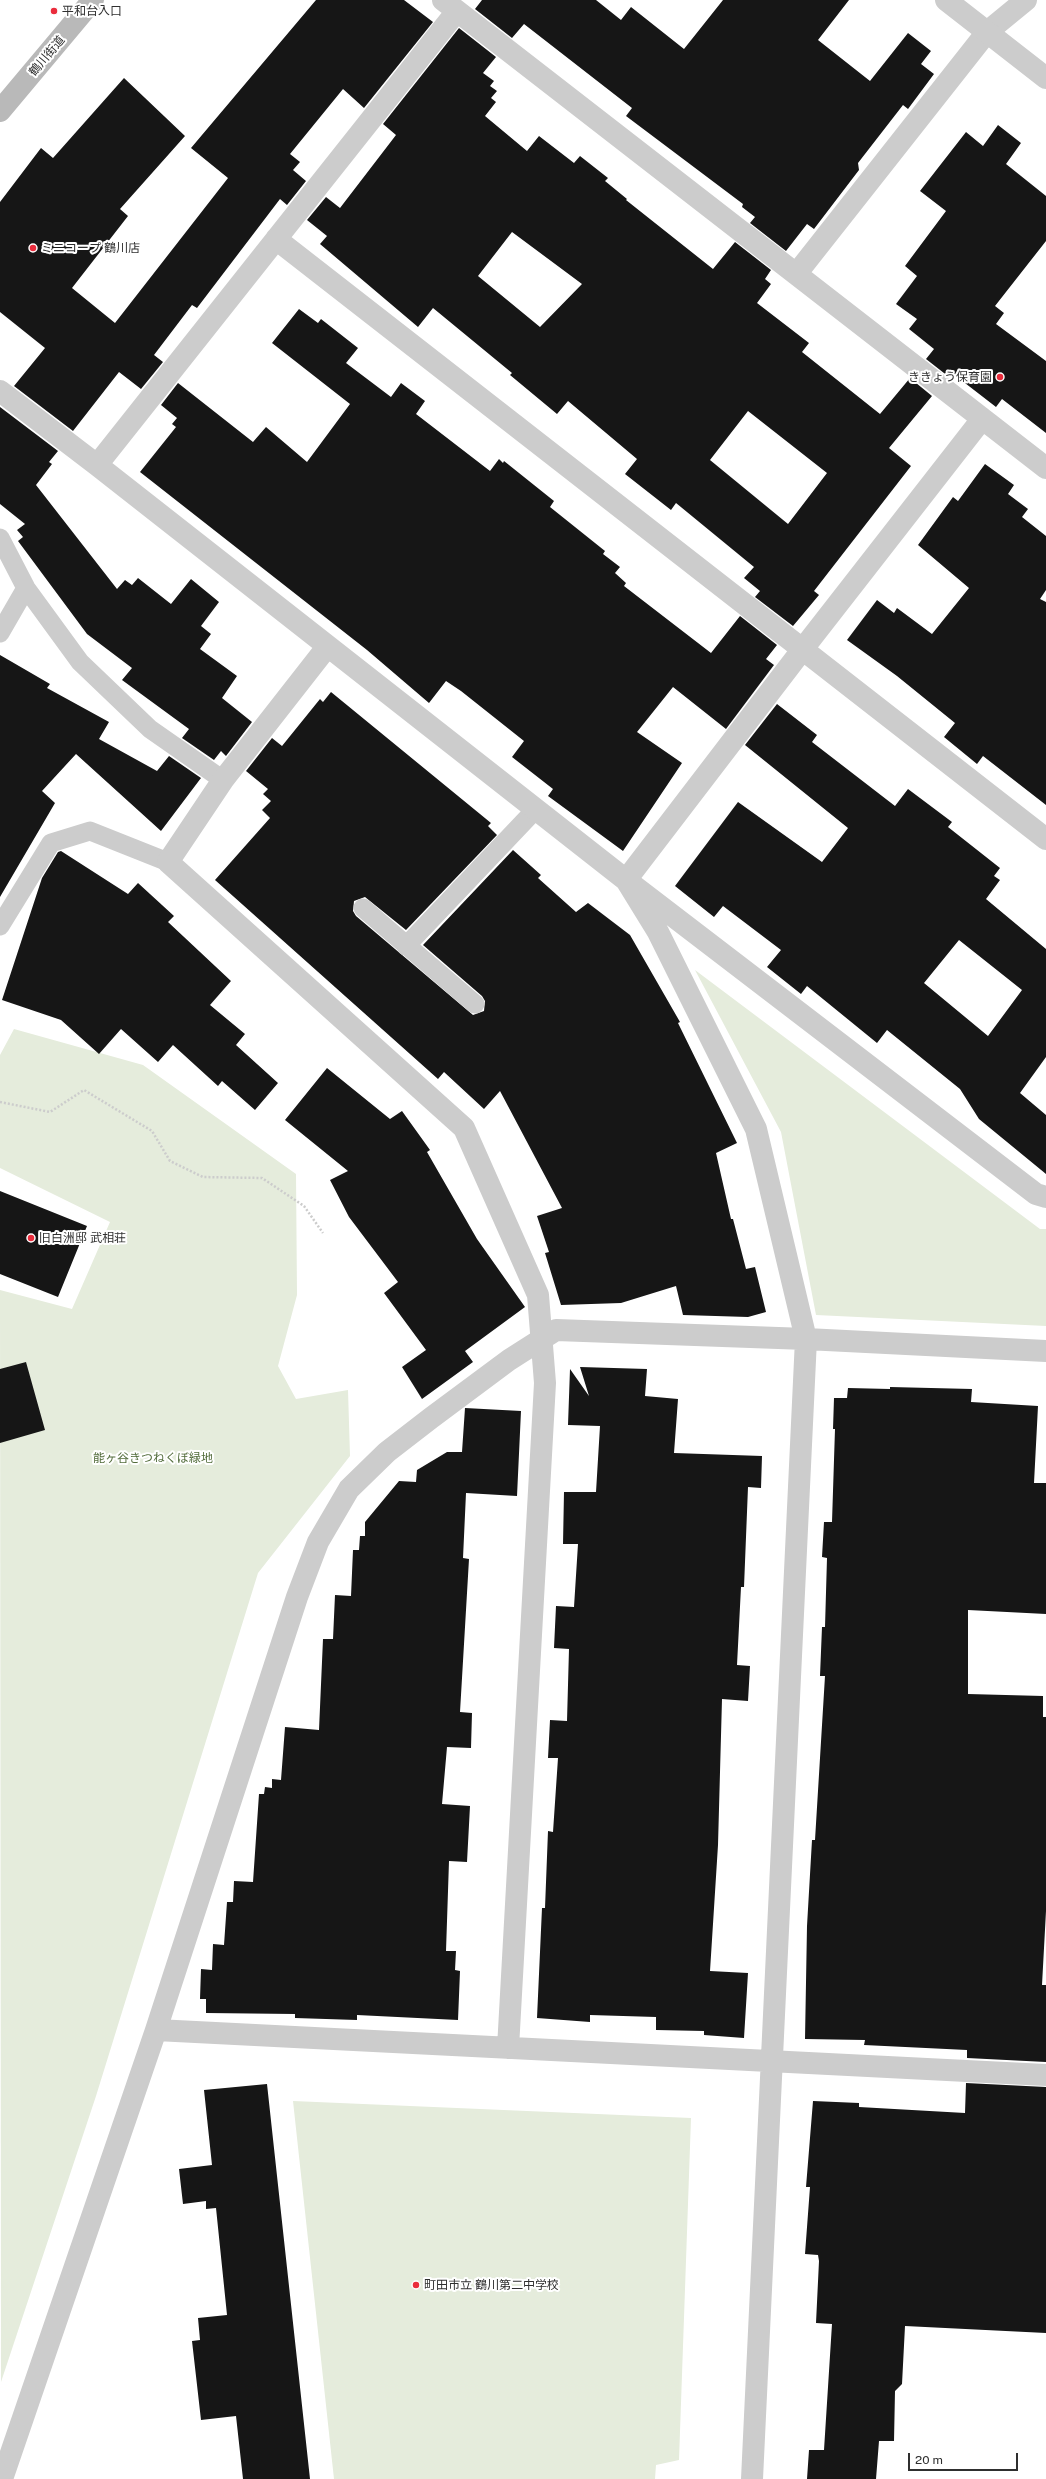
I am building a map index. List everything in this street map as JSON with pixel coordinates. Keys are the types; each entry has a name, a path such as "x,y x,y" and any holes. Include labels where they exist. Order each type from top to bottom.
{"main road":[{"name":"鶴川街道","path":"0,111 93,0"}],"street":[{"path":"946,0 1046,78"},
{"path":"797,273 987,32 1026,0"},
{"path":"97,465 276,239 450,6 797,273 1046,468"},
{"path":"276,239 1046,839"},
{"path":"0,391 97,465 535,810 1036,1194 1046,1197"},
{"path":"626,880 802,650 982,419"},
{"path":"327,647 223,780 168,862 464,1128 538,1295 545,1383 508,2048"},
{"path":"626,880 658,932 756,1129 806,1339 773,2062 752,2479"},
{"path":"2,2479 156,2030 297,1597 318,1542 350,1489 387,1452 541,1338 556,1330 806,1339 1046,1352"},
{"path":"156,2030 1046,2075"}],"lane":[{"path":"0,538 26,588 85,667 150,730 223,780"},
{"path":"0,633 26,588"},
{"path":"406,946 535,810"},
{"path":"0,926 51,843 90,831 168,862"},
{"path":"363,908 475,1004"}],"path":[{"path":"0,1102 50,1112 84,1090 152,1132 170,1160 203,1177 262,1178 304,1206 323,1233"}],"green space":[{"path":"695,970 1040,1229 1046,1229 1046,1326 816,1315 781,1132"},
{"name":"能ヶ谷きつねくぼ緑地","path":"14,1029 143,1065 296,1174 297,1295 278,1366 296,1399 348,1390 350,1456 258,1573 96,2096 1,2382 0,1290 72,1309 110,1222 0,1168 0,1055"},
{"path":"293,2101 691,2118 679,2460 656,2465 655,2479 334,2479"}],"building":[{"path":"316,0 404,0 433,22 364,108 343,89 290,154 300,162 293,170 306,181 287,205 280,199 197,308 192,305 154,355 163,362 141,389 119,372 73,431 14,386 45,348 0,312 0,202 41,148 53,158 124,78 185,136 120,209 128,216 72,288 115,323 228,178 191,148"},
{"path":"482,0 596,0 621,20 631,7 684,49 723,0 849,0 818,40 870,81 908,33 931,51 921,64 934,74 908,109 903,105 858,163 859,170 814,229 807,224 786,251 750,223 755,217 742,207 743,204 626,116 632,108 524,24 512,38 475,9"},
{"path":"459,28 496,57 483,73 494,81 490,86 497,91 491,98 496,102 485,116 527,151 539,136 574,163 580,156 608,178 605,181 627,199 626,200 713,269 735,242 771,270 765,279 771,284 757,303 809,343 802,352 880,414 910,378 932,396 889,448 911,466 814,591 819,595 793,626 755,597 760,591 744,578 754,567 676,503 671,510 625,474 637,459 568,401 557,414 510,375 512,373 433,308 418,327 320,244 327,236 307,220 326,197 340,208 396,135 383,124","holes":["512,232 582,284 540,327 478,276","748,411 827,473 788,524 710,460"]},
{"path":"998,125 1021,143 1006,164 1046,196 1046,241 995,306 1004,313 996,324 1046,361 1046,433 1002,399 996,407 952,373 949,377 926,359 934,349 909,329 917,319 896,304 917,276 905,266 946,211 920,191 966,132 983,146"},
{"path":"299,309 318,323 321,319 358,348 346,363 391,397 401,383 425,401 416,414 490,471 499,459 503,463 504,461 554,501 550,507 605,551 603,554 620,567 615,573 626,583 624,586 711,653 740,616 777,645 766,659 774,665 726,729 673,687 637,732 682,763 623,851 548,796 553,789 512,757 524,741 461,691 446,681 429,703 367,650 140,472 176,427 172,424 177,418 161,405 178,383 253,442 266,427 307,462 350,404 272,343"},
{"path":"0,407 58,451 49,462 52,464 36,485 117,589 125,580 132,585 138,578 171,604 191,579 219,602 201,626 211,634 200,649 237,676 222,698 252,722 226,756 221,751 214,760 182,738 189,729 122,680 132,668 87,634 18,541 23,537 17,530 25,524 0,504"},
{"path":"985,464 1014,485 1008,494 1028,509 1022,517 1046,536 1046,590 1040,599 1046,602 1046,805 983,756 977,764 944,737 955,723 897,676 847,640 877,600 894,613 897,608 932,634 969,588 918,545 953,497 958,501"},
{"path":"0,655 50,684 47,688 109,722 99,739 157,771 169,756 201,778 161,831 76,754 42,791 55,803 0,897"},
{"path":"331,692 491,823 488,826 497,835 406,930 365,897 354,901 353,911 356,916 473,1015 484,1011 485,1001 482,996 423,945 513,850 541,875 538,878 576,912 588,903 630,935 680,1022 678,1023 737,1143 716,1153 731,1219 733,1219 746,1269 755,1267 766,1312 748,1317 683,1315 676,1286 621,1303 561,1305 545,1253 549,1252 537,1216 562,1208 500,1091 484,1109 444,1072 438,1079 215,880 270,818 262,810 271,801 263,794 268,789 246,771 272,738 282,746 320,699 323,702"},
{"path":"777,704 817,735 812,742 895,806 908,789 952,822 948,827 1000,868 994,876 1000,880 986,899 1046,949 1046,1057 1020,1093 1046,1115 1046,1174 979,1119 960,1089 887,1030 877,1043 807,986 801,994 767,967 781,950 723,906 714,917 675,886 738,802 822,862 848,828 745,745","holes":["959,940 1022,990 988,1036 924,983"]},
{"path":"61,851 128,894 138,883 174,916 168,922 231,981 210,1005 245,1034 236,1045 278,1083 255,1110 222,1081 218,1086 173,1045 158,1062 121,1029 99,1054 61,1020 2,1000 42,878 58,852"},
{"path":"327,1068 390,1119 402,1111 430,1150 427,1152 477,1239 525,1307 465,1351 473,1362 422,1399 402,1367 426,1350 384,1293 398,1282 349,1217 330,1180 348,1171 285,1120"},
{"path":"0,1191 87,1226 58,1297 0,1274"},
{"path":"26,1362 45,1430 0,1443 0,1369"},
{"path":"580,1367 647,1369 645,1396 678,1399 674,1453 762,1456 761,1488 748,1487 744,1587 741,1587 737,1665 750,1666 748,1701 722,1699 718,1845 710,1971 748,1973 744,2038 704,2035 704,2031 656,2030 656,2017 590,2015 590,2022 537,2018 542,1908 545,1908 548,1831 553,1832 558,1758 548,1758 550,1720 567,1721 569,1649 554,1648 556,1606 574,1607 578,1544 563,1544 564,1492 596,1492 600,1426 568,1425 570,1369 589,1396"},
{"path":"890,1387 972,1389 971,1402 1038,1406 1034,1483 1046,1483 1046,1614 968,1610 968,1694 1043,1696 1043,1717 1046,1717 1046,1911 1042,1985 1046,1985 1046,2062 967,2058 967,2050 864,2045 865,2040 805,2039 807,1926 812,1840 815,1840 825,1676 820,1676 822,1627 825,1627 827,1558 822,1557 824,1522 832,1522 835,1429 833,1429 834,1398 847,1398 848,1388 890,1389"},
{"path":"465,1408 521,1411 517,1496 466,1493 463,1558 469,1559 460,1712 472,1713 471,1748 447,1747 442,1804 470,1806 467,1862 449,1861 446,1951 456,1951 455,1970 460,1971 458,2020 357,2015 357,2020 295,2018 295,2014 206,2013 206,1999 200,1999 201,1969 212,1970 213,1944 224,1945 227,1902 233,1902 234,1881 253,1882 259,1794 264,1794 265,1787 272,1788 272,1779 281,1780 285,1727 319,1730 323,1639 333,1639 335,1595 351,1596 353,1550 359,1550 360,1536 365,1536 365,1522 399,1481 416,1482 417,1470 447,1452 462,1452"},
{"path":"966,2083 1046,2087 1046,2333 905,2326 902,2384 895,2391 894,2441 879,2441 876,2479 807,2479 809,2450 824,2450 832,2324 816,2323 819,2261 818,2255 805,2254 810,2187 806,2187 813,2101 859,2103 859,2107 965,2113"},
{"path":"267,2084 310,2479 243,2479 236,2416 201,2420 192,2341 200,2340 198,2318 227,2315 216,2208 206,2209 206,2201 183,2204 179,2169 212,2165 204,2090"}],"place":[{"name":"平和台入口","path":"54,11"},
{"name":"ミニコープ 鶴川店","path":"33,248"},
{"name":"ききょう保育園","path":"1000,377"},
{"name":"旧白洲邸 武相荘","path":"31,1238"},
{"name":"町田市立 鶴川第二中学校","path":"416,2285"}]}
